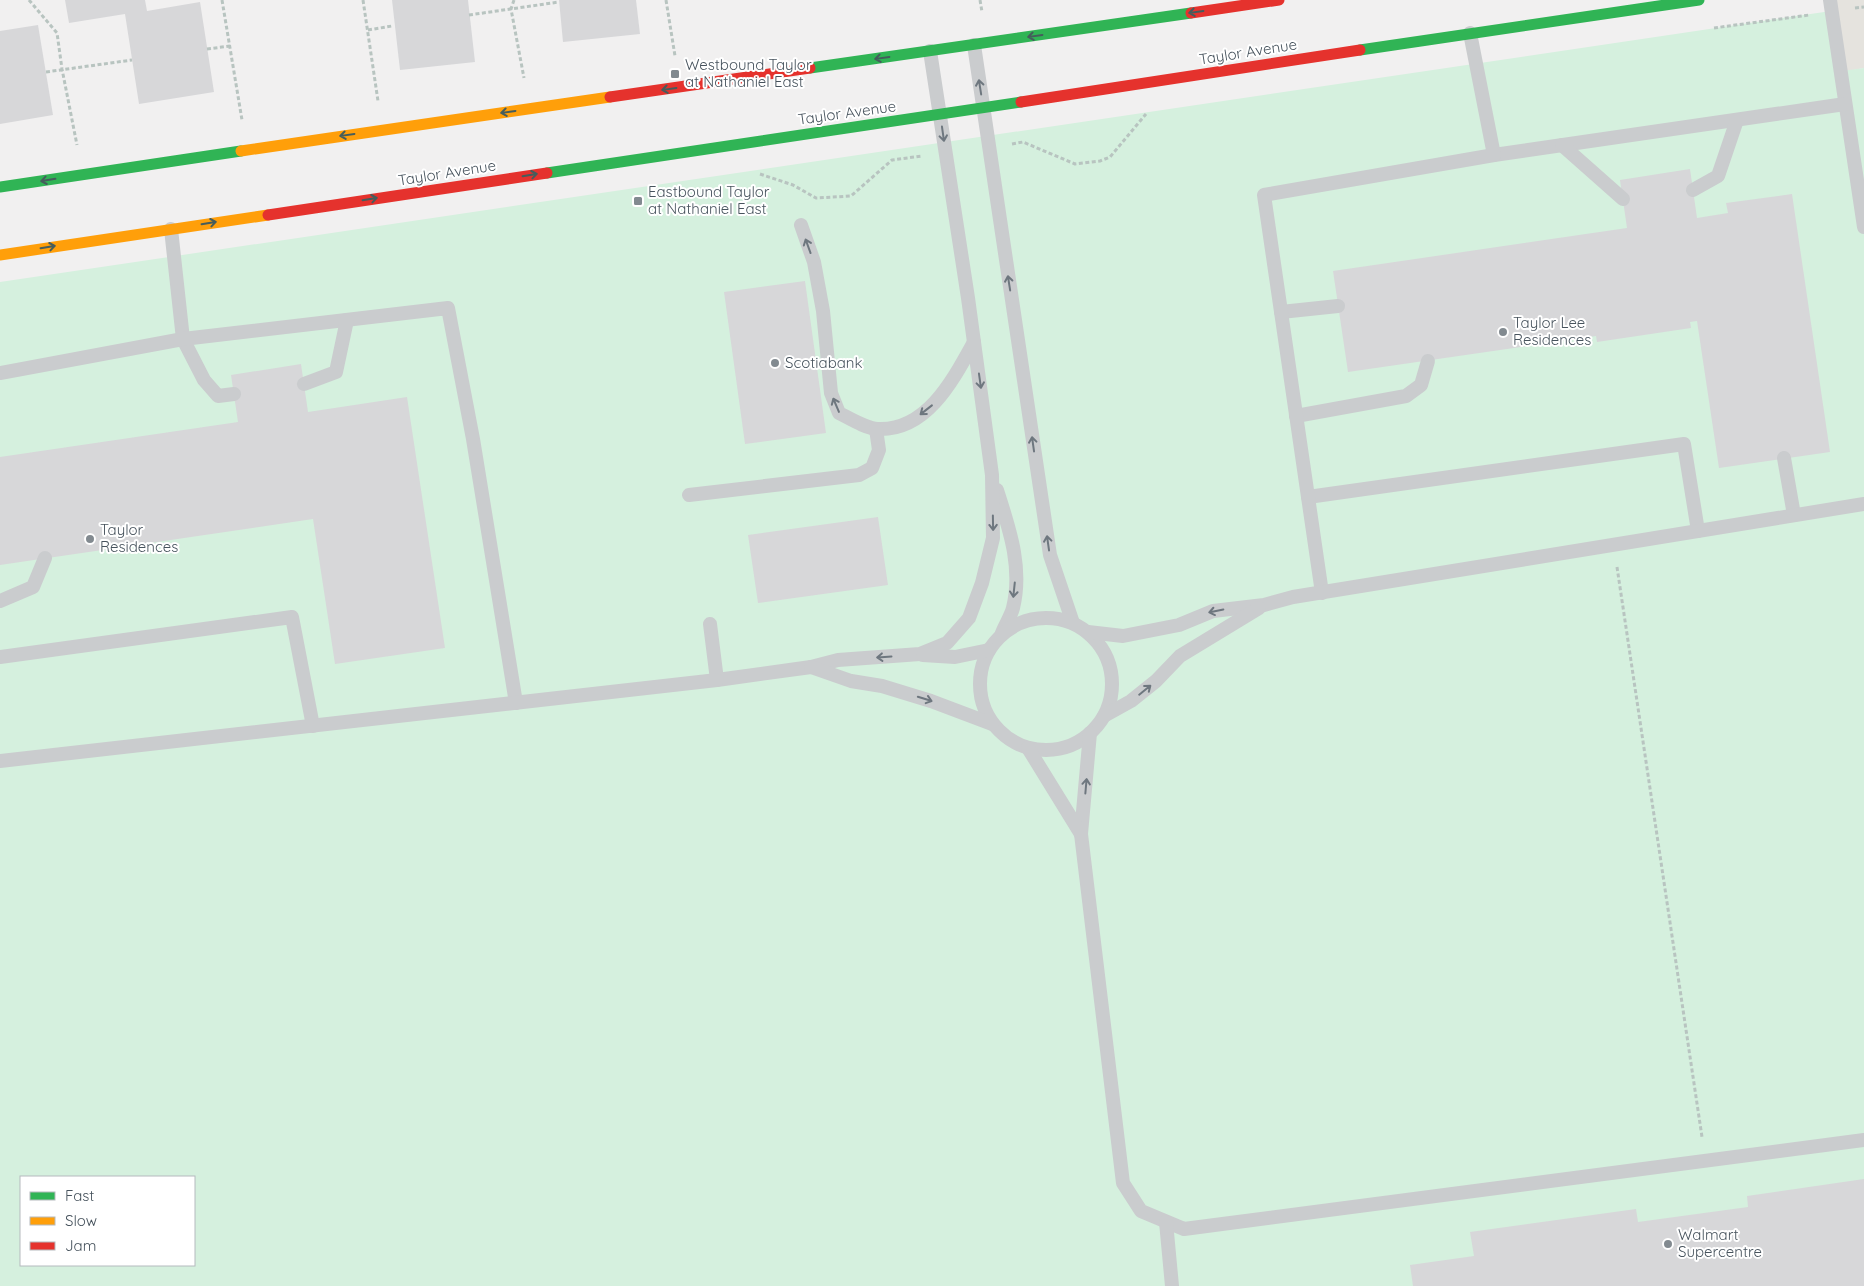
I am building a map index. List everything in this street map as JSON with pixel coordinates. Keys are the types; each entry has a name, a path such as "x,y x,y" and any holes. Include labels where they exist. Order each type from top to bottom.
{"main road":[{"path":"0,187 1279,0"},
{"name":"Taylor Avenue","path":"0,254 1699,0"}],"lane":[{"path":"1830,0 1864,227"},
{"path":"1470,33 1494,155"},
{"path":"974,45 1050,555 1073,623"},
{"path":"920,654 947,643 969,618 982,583 994,538 992,475 930,51"},
{"path":"1322,593 1264,195 1494,155 1845,104"},
{"path":"1693,190 1718,176 1737,120"},
{"path":"1562,145 1623,199"},
{"path":"801,226 814,262 823,311 831,393 839,413 876,429 906,426 934,404 952,383 974,342"},
{"path":"171,229 183,339 204,380 218,396 234,394"},
{"path":"1281,312 1338,306"},
{"path":"0,373 183,339 448,308 474,439 516,703"},
{"path":"304,384 336,372 347,320"},
{"path":"1296,416 1406,396 1421,384 1428,361"},
{"path":"689,495 859,474 872,468 878,450 876,429"},
{"path":"1308,497 1684,444 1698,530"},
{"path":"1784,458 1794,515"},
{"path":"992,475 1011,533 1017,564 1013,608 1001,635"},
{"path":"1088,632 1123,636 1180,626 1213,611 1264,605 1293,597 1864,504"},
{"path":"0,601 33,587 45,558"},
{"path":"1104,716 1131,701 1156,681 1180,656 1264,605"},
{"path":"1052,617 1073,623 1088,632 1105,652 1112,673 1111,695 1104,716 1090,733 1072,745 1050,750 1028,748 1008,739 992,724 982,705 979,683 982,661 993,642 1009,628 1030,618 1052,617"},
{"path":"0,657 292,618 312,726"},
{"path":"710,624 717,680"},
{"path":"0,761 717,680 811,667 838,660 920,654 954,657 989,650"},
{"path":"811,667 851,681 882,686 931,701 992,724"},
{"path":"1090,733 1081,834 1124,1183 1141,1211 1184,1229 1864,1140"},
{"path":"1028,748 1081,834"},
{"path":"1166,1222 1172,1286"}],"path":[{"path":"29,0 57,33 77,148"},
{"path":"222,0 242,122"},
{"path":"363,0 378,101"},
{"path":"514,0 511,9 524,79"},
{"path":"666,0 674,56"},
{"path":"980,0 982,12"},
{"path":"469,15 559,2"},
{"path":"368,30 392,26"},
{"path":"207,49 230,46"},
{"path":"46,72 132,60"},
{"path":"1023,142 1076,164"},
{"path":"851,196 892,160"},
{"path":"1614,544 1705,1162"}],"shaded area":[{"path":"1830,0 1864,0 1864,68 1842,72"}],"green space":[{"path":"1831,11 1842,71 1864,68 1864,1286 0,1286 0,282"}],"building":[{"path":"65,0 145,0 147,11 200,2 214,92 139,104 125,14 69,23"},
{"path":"392,0 468,0 475,62 400,70"},
{"path":"559,0 636,0 640,34 563,42"},
{"path":"38,25 53,115 0,124 0,31"},
{"name":"Taylor Lee Residences","path":"1690,169 1697,218 1728,213 1726,203 1792,194 1830,452 1719,468 1697,321 1690,322 1691,328 1597,342 1596,336 1348,372 1333,271 1627,228 1620,180"},
{"name":"Scotiabank","path":"805,281 826,433 745,444 724,292"},
{"name":"Taylor Residences","path":"301,364 308,412 407,397 445,648 335,664 313,519 0,565 0,457 238,422 231,375"},
{"path":"878,517 888,585 758,603 748,535"},
{"name":"Walmart Supercentre","path":"1864,1179 1864,1286 1413,1286 1410,1265 1474,1256 1470,1232 1636,1209 1638,1222 1748,1207 1747,1196"}],"traffic: fast":[{"path":"1360,50 1699,0"},
{"path":"810,68 1191,13"},
{"path":"547,173 1021,102"},
{"path":"0,187 241,151"}],"traffic: slow":[{"path":"241,151 610,97"},
{"path":"0,255 268,215"}],"traffic: jam":[{"path":"1191,13 1279,0"},
{"path":"1021,102 1360,50"},
{"path":"610,97 810,68"},
{"path":"268,215 547,173"}],"place":[{"name":"Westbound Taylor at Nathaniel East","path":"675,74"},
{"name":"Eastbound Taylor at Nathaniel East","path":"638,201"},
{"name":"Taylor Lee Residences","path":"1503,332"},
{"name":"Scotiabank","path":"775,363"},
{"name":"Taylor Residences","path":"90,539"},
{"name":"Walmart Supercentre","path":"1668,1244"}]}
